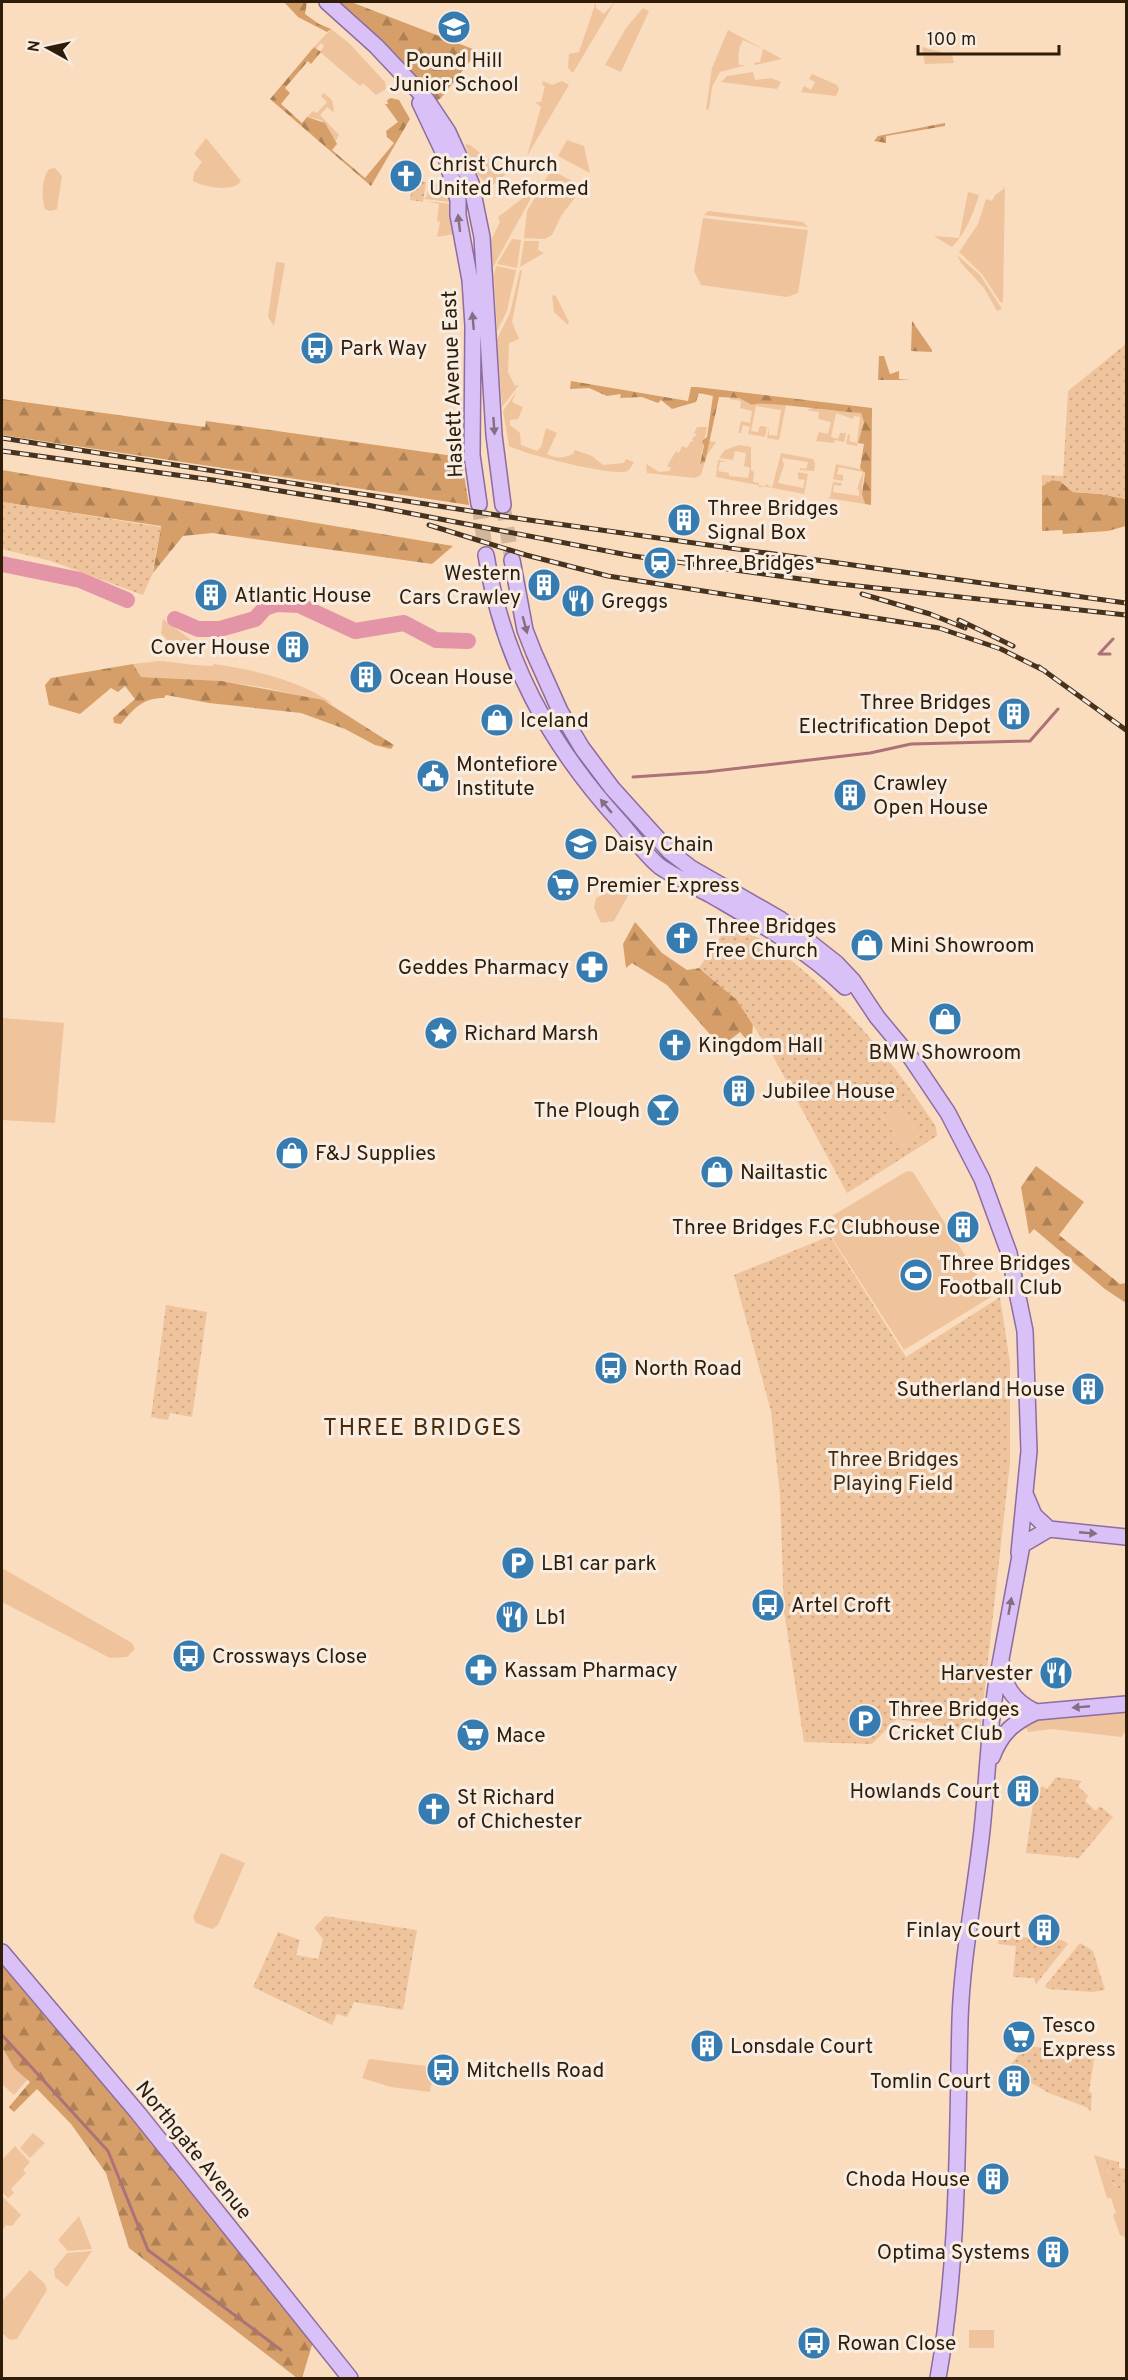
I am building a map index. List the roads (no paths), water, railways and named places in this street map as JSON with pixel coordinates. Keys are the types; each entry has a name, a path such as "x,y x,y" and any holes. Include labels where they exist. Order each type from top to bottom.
{"main road":[{"path":"327,2 376,46 410,85"},
{"name":"Haslett Avenue East","path":"410,85 446,158 458,200 460,232 470,280 475,347 472,455 479,504"},
{"name":"Haslett Avenue East","path":"410,85 426,99 448,132 471,183 477,208 482,237 495,442 503,506"},
{"path":"486,555 492,593 504,631 537,711 574,767 606,807 659,866 774,933 827,969 867,1003"},
{"path":"512,560 525,630 534,653 560,711 582,748 612,788 669,851 691,868 789,926 836,963 853,981 867,1003 911,1058 948,1113 982,1179 998,1218 1025,1331 1029,1451 1019,1553 989,1744 989,1766 966,1949 960,2019 954,2260 938,2379"},
{"path":"1024,1491 1034,1515 1049,1529"},
{"path":"1019,1553 1022,1545 1029,1539 1049,1529 1126,1537"},
{"path":"1001,1659 1002,1673 1009,1691 1024,1706 1036,1712"},
{"path":"989,1766 998,1741 1008,1729 1019,1720 1036,1712 1126,1704"},
{"name":"Northgate Avenue","path":"2,1952 138,2113 350,2379"}],"waterway":[{"path":"2,564 80,580 127,600"},
{"path":"175,619 198,629 220,629 255,619 265,608 277,604 299,605 355,631 404,623 436,640 468,641"},
{"path":"1099,654 1113,639"},
{"path":"1100,654 1110,654"},
{"path":"633,777 706,772 870,753 911,744 1030,741 1058,709"},
{"path":"2,2035 108,2151 148,2250 281,2350"}],"tunnel":[{"path":"479,504 486,555"},
{"path":"503,505 512,560"}],"railway":[{"path":"2,438 522,519 1126,603"},
{"path":"2,451 213,480 367,505 633,556 830,583 1126,615"},
{"path":"429,525 526,555 608,576 939,628 1001,649 1045,671"},
{"path":"862,594 930,614 965,628"},
{"path":"959,620 1013,646"},
{"path":"1039,667 1126,730"}],"place":[{"name":"Pound Hill Junior School","path":"454,27"},
{"name":"Christ Church United Reformed","path":"406,176"},
{"name":"Park Way","path":"317,348"},
{"name":"Three Bridges Signal Box","path":"684,520"},
{"name":"Three Bridges","path":"660,563"},
{"name":"Western Cars Crawley","path":"544,585"},
{"name":"Atlantic House","path":"211,595"},
{"name":"Greggs","path":"578,601"},
{"name":"Cover House","path":"293,647"},
{"name":"Ocean House","path":"366,677"},
{"name":"Three Bridges Electrification Depot","path":"1014,714"},
{"name":"Iceland","path":"497,720"},
{"name":"Montefiore Institute","path":"433,776"},
{"name":"Crawley Open House","path":"850,795"},
{"name":"Daisy Chain","path":"581,844"},
{"name":"Premier Express","path":"563,885"},
{"name":"Three Bridges Free Church","path":"682,938"},
{"name":"Mini Showroom","path":"867,945"},
{"name":"Geddes Pharmacy","path":"592,967"},
{"name":"BMW Showroom","path":"945,1019"},
{"name":"Richard Marsh","path":"441,1033"},
{"name":"Kingdom Hall","path":"675,1045"},
{"name":"Jubilee House","path":"739,1091"},
{"name":"The Plough","path":"663,1110"},
{"name":"F&J Supplies","path":"292,1153"},
{"name":"Nailtastic","path":"717,1172"},
{"name":"Three Bridges F.C Clubhouse","path":"963,1227"},
{"name":"Three Bridges Football Club","path":"916,1275"},
{"name":"North Road","path":"611,1368"},
{"name":"Sutherland House","path":"1088,1389"},
{"name":"LB1 car park","path":"518,1563"},
{"name":"Artel Croft","path":"768,1605"},
{"name":"Lb1","path":"512,1617"},
{"name":"Crossways Close","path":"189,1656"},
{"name":"Kassam Pharmacy","path":"481,1670"},
{"name":"Harvester","path":"1056,1673"},
{"name":"Three Bridges Cricket Club","path":"865,1721"},
{"name":"Mace","path":"473,1735"},
{"name":"Howlands Court","path":"1023,1791"},
{"name":"St Richard of Chichester","path":"434,1809"},
{"name":"Finlay Court","path":"1044,1930"},
{"name":"Tesco Express","path":"1019,2037"},
{"name":"Lonsdale Court","path":"707,2046"},
{"name":"Mitchells Road","path":"443,2070"},
{"name":"Tomlin Court","path":"1014,2081"},
{"name":"Choda House","path":"993,2179"},
{"name":"Optima Systems","path":"1053,2252"},
{"name":"Rowan Close","path":"814,2343"}],"district":[{"name":"THREE BRIDGES","path":"423,1427"}],"park label":[{"name":"Three Bridges Playing Field","path":"893,1471"}]}
